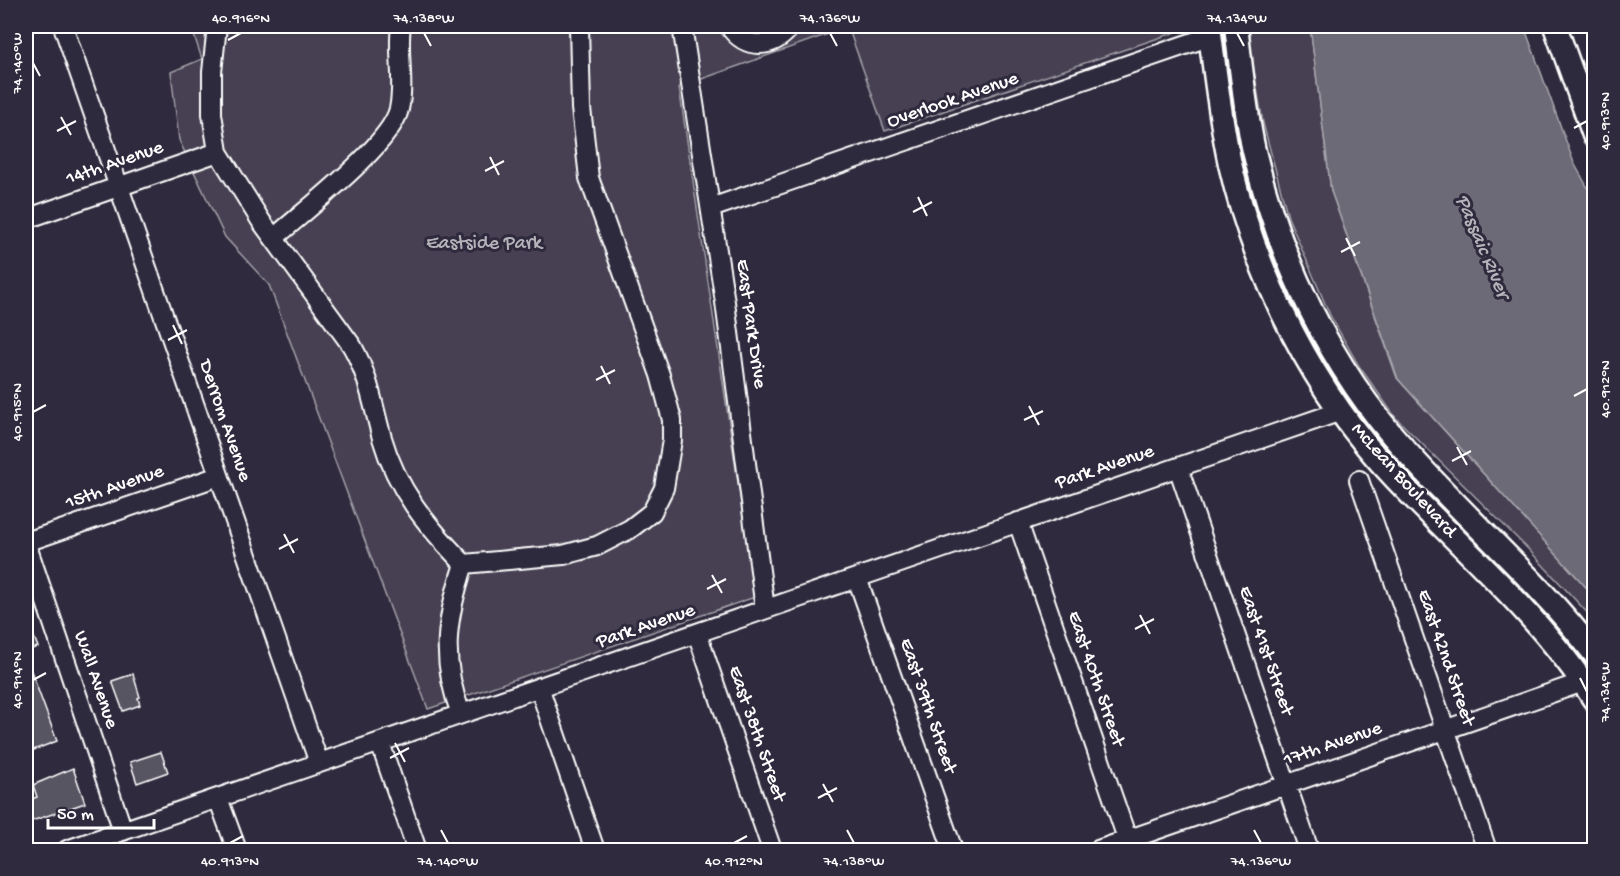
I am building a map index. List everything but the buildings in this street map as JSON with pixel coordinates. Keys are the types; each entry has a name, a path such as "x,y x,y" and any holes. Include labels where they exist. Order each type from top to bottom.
{"main road":[{"name":"McLean Boulevard","path":"1236,26 1249,124 1268,200 1295,274 1330,344 1372,409 1404,449 1549,599 1594,653"},
{"path":"1555,26 1594,135"},
{"name":"McLean Boulevard","path":"1210,31 1224,132 1252,240 1293,332 1341,411 1394,477 1514,597 1589,690"}],"street":[{"name":"Derrom Avenue","path":"63,26 319,764"},
{"path":"217,26 212,72 212,114 218,152 274,238 364,366 382,440 411,505 464,564"},
{"path":"274,238 375,146 395,120 400,99 401,26"},
{"path":"464,564 563,555 597,546 630,529 652,512 666,478 672,440 667,398 589,178 581,108 579,26"},
{"name":"East Park Drive","path":"682,26 711,208 765,609"},
{"path":"729,26 742,41 756,44 774,39 792,26"},
{"name":"Overlook Avenue","path":"711,208 1210,31"},
{"name":"14th Avenue","path":"26,219 218,152"},
{"name":"Park Avenue","path":"67,850 1341,411"},
{"name":"East 41st Street","path":"1178,467 1309,850"},
{"name":"15th Avenue","path":"26,543 219,476"},
{"name":"East 42nd Street","path":"1359,480 1487,850"},
{"name":"East 40th Street","path":"1018,522 1129,846"},
{"name":"Wall Avenue","path":"26,543 123,831"},
{"path":"461,714 448,668 446,640 448,617 464,564"},
{"name":"East 39th Street","path":"857,578 953,850"},
{"name":"East 38th Street","path":"697,633 772,850"},
{"path":"539,687 595,850"},
{"name":"17th Avenue","path":"1098,850 1129,846 1287,785 1446,730 1589,690"},
{"path":"380,742 417,850"},
{"path":"219,798 237,850"}],"green space":[{"name":"Eastside Park","path":"191,26 1182,26 1176,32 885,131 848,27 679,87 755,597 428,709 269,285 225,237 179,140 171,72 202,59"},
{"path":"1246,26 1310,26 1331,191 1397,378 1594,596 1594,620 1529,550 1396,418 1359,366 1330,315 1288,217 1263,123"}],"water":[{"name":"Passaic River","path":"1310,26 1524,26 1574,163 1594,199 1594,596 1398,379 1331,191"}]}
